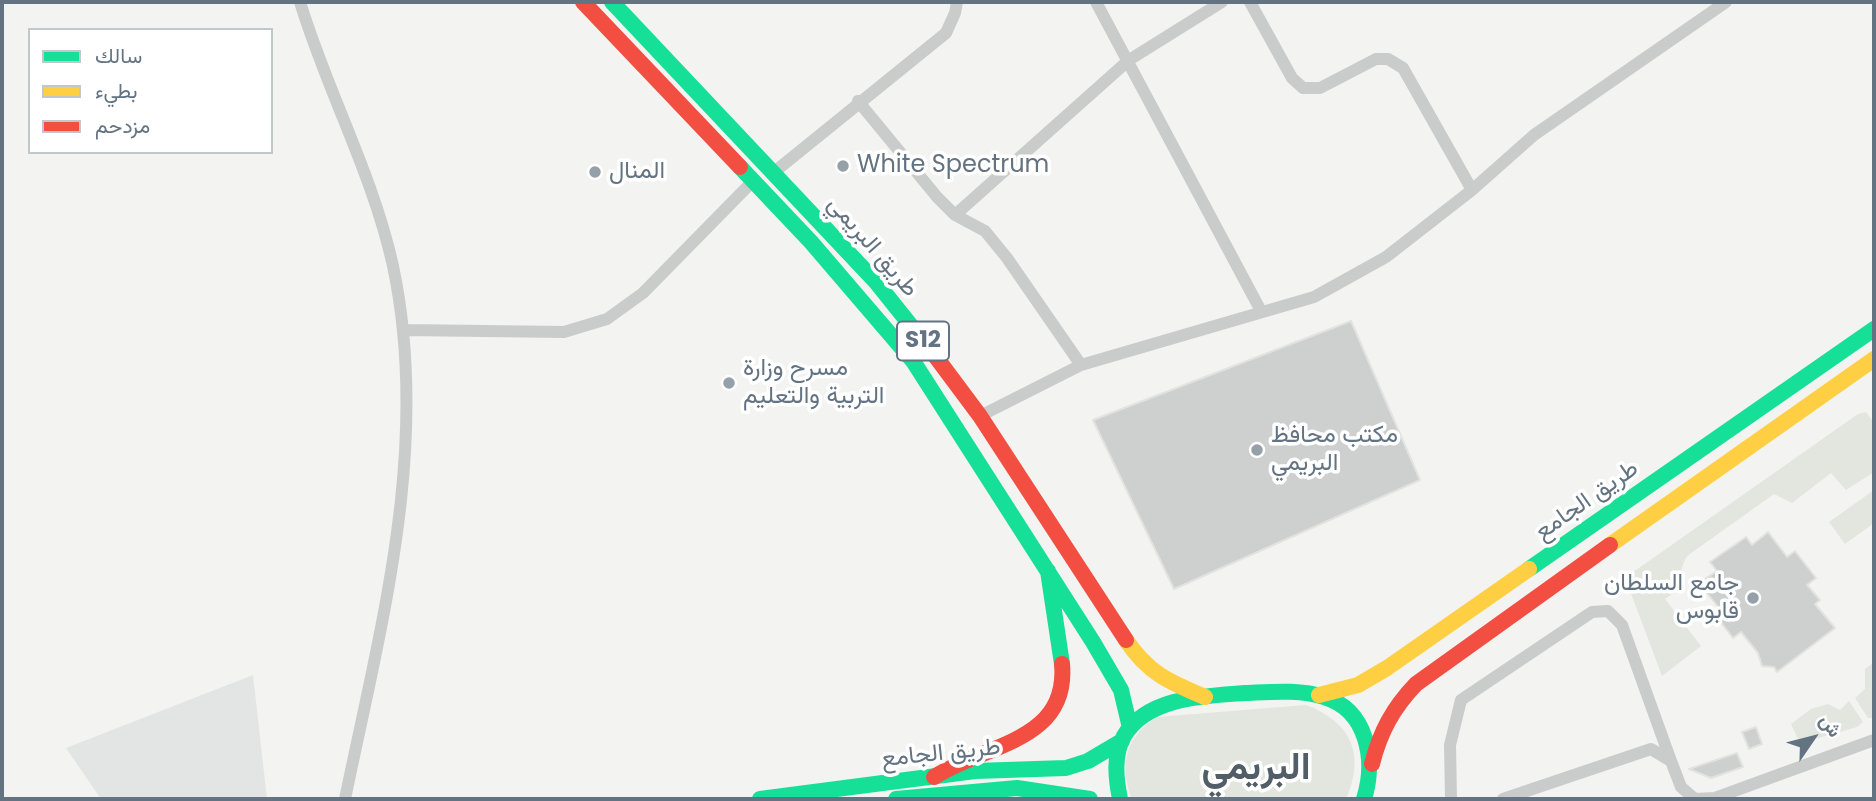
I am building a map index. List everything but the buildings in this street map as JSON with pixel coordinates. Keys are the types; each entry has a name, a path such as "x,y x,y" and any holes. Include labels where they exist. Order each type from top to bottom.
{"main road":[{"name":"طريق البريمي","path":"583,2 831,264 913,361 1049,569 1121,690 1126,735"},
{"name":"طريق البريمي","path":"612,2 876,282 980,416 1136,655 1161,679 1205,697"},
{"name":"طريق الجامع","path":"1320,695 1358,685 1387,668 1874,329"},
{"path":"1869,362 1874,379"},
{"name":"طريق الجامع","path":"1372,765 1377,739 1388,713 1405,693 1427,675 1869,362"},
{"path":"934,776 973,755 1031,733 1051,716 1058,704 1063,680 1050,601 1049,569"},
{"name":"S12","path":"1120,799 1117,753 1126,735 1148,714 1176,702 1205,697 1309,692 1348,709 1364,731 1372,765 1370,785 1364,799"},
{"name":"طريق الجامع","path":"760,799 975,771 1066,768 1088,761 1126,735"},
{"name":"طريق الجامع","path":"896,799 976,789 1028,787 1090,799"}],"street":[{"path":"300,2 375,207 393,264 405,330 407,408 399,532 345,799"},
{"path":"773,173 858,101 946,33 956,13 957,2"},
{"path":"1096,2 1261,311"},
{"path":"955,215 1129,60 1222,2"},
{"path":"1250,2 1292,78 1303,88 1320,88 1376,59 1388,59 1404,68 1472,190"},
{"path":"980,416 1081,365 1314,297 1386,257 1472,190 1534,135 1726,2"},
{"path":"858,101 955,215 985,231 1000,248 1081,365"},
{"path":"405,330 564,331 607,319 643,293 752,181"},
{"path":"1451,799 1450,745 1461,700 1592,612 1608,611 1622,625 1681,787 1695,799 1715,798 1874,740"},
{"path":"1503,799 1651,749 1671,761"}],"shaded area":[{"path":"1866,412 1874,423 1874,472 1846,490 1831,473 1792,503 1774,494 1687,556 1682,570 1685,585 1665,599 1701,646 1662,676 1627,583 1629,575 1858,414"},
{"path":"1874,490 1874,523 1845,544 1829,522"},
{"path":"1874,662 1874,718 1868,718 1855,698 1865,689 1865,669"},
{"path":"253,675 267,799 101,799 66,748"},
{"path":"1849,701 1863,722 1857,727 1804,742 1797,737 1791,724 1811,709 1828,704 1840,710"},
{"path":"1306,705 1334,721 1344,730 1350,741 1355,768 1346,799 1131,798 1126,773 1128,752 1138,733 1157,717"}],"traffic: fast":[{"path":"612,2 876,282 936,357"},
{"path":"740,167 811,242 913,361 1093,642 1121,690 1130,728"},
{"path":"1529,569 1874,329"},
{"path":"1048,571 1062,664"},
{"path":"1120,799 1116,767 1118,751 1124,736 1134,723 1147,713 1162,706 1195,698 1285,692 1324,697 1339,704 1359,725 1368,753 1368,784 1364,799"},
{"path":"760,799 975,771 1066,768 1088,761 1122,741"},
{"path":"896,799 1017,788 1090,799"}],"traffic: slow":[{"path":"1610,545 1874,359"},
{"path":"1319,695 1358,685 1387,668 1529,569"},
{"path":"1126,640 1151,669 1205,697"}],"traffic: jam":[{"path":"583,2 740,167"},
{"path":"936,357 980,416 1126,640"},
{"path":"1372,764 1388,721 1416,684 1610,545"},
{"path":"934,777 1020,737 1038,725 1052,710 1061,690 1062,664"}],"place":[{"name":"White Spectrum","path":"843,166"},
{"name":"المنال","path":"595,172"},
{"name":"مسرح وزارة التربية والتعليم","path":"729,383"},
{"name":"مكتب محافظ البريمي","path":"1257,450"},
{"name":"جامع السلطان قابوس","path":"1753,598"}],"district":[{"name":"البريمي","path":"1256,769"}]}
